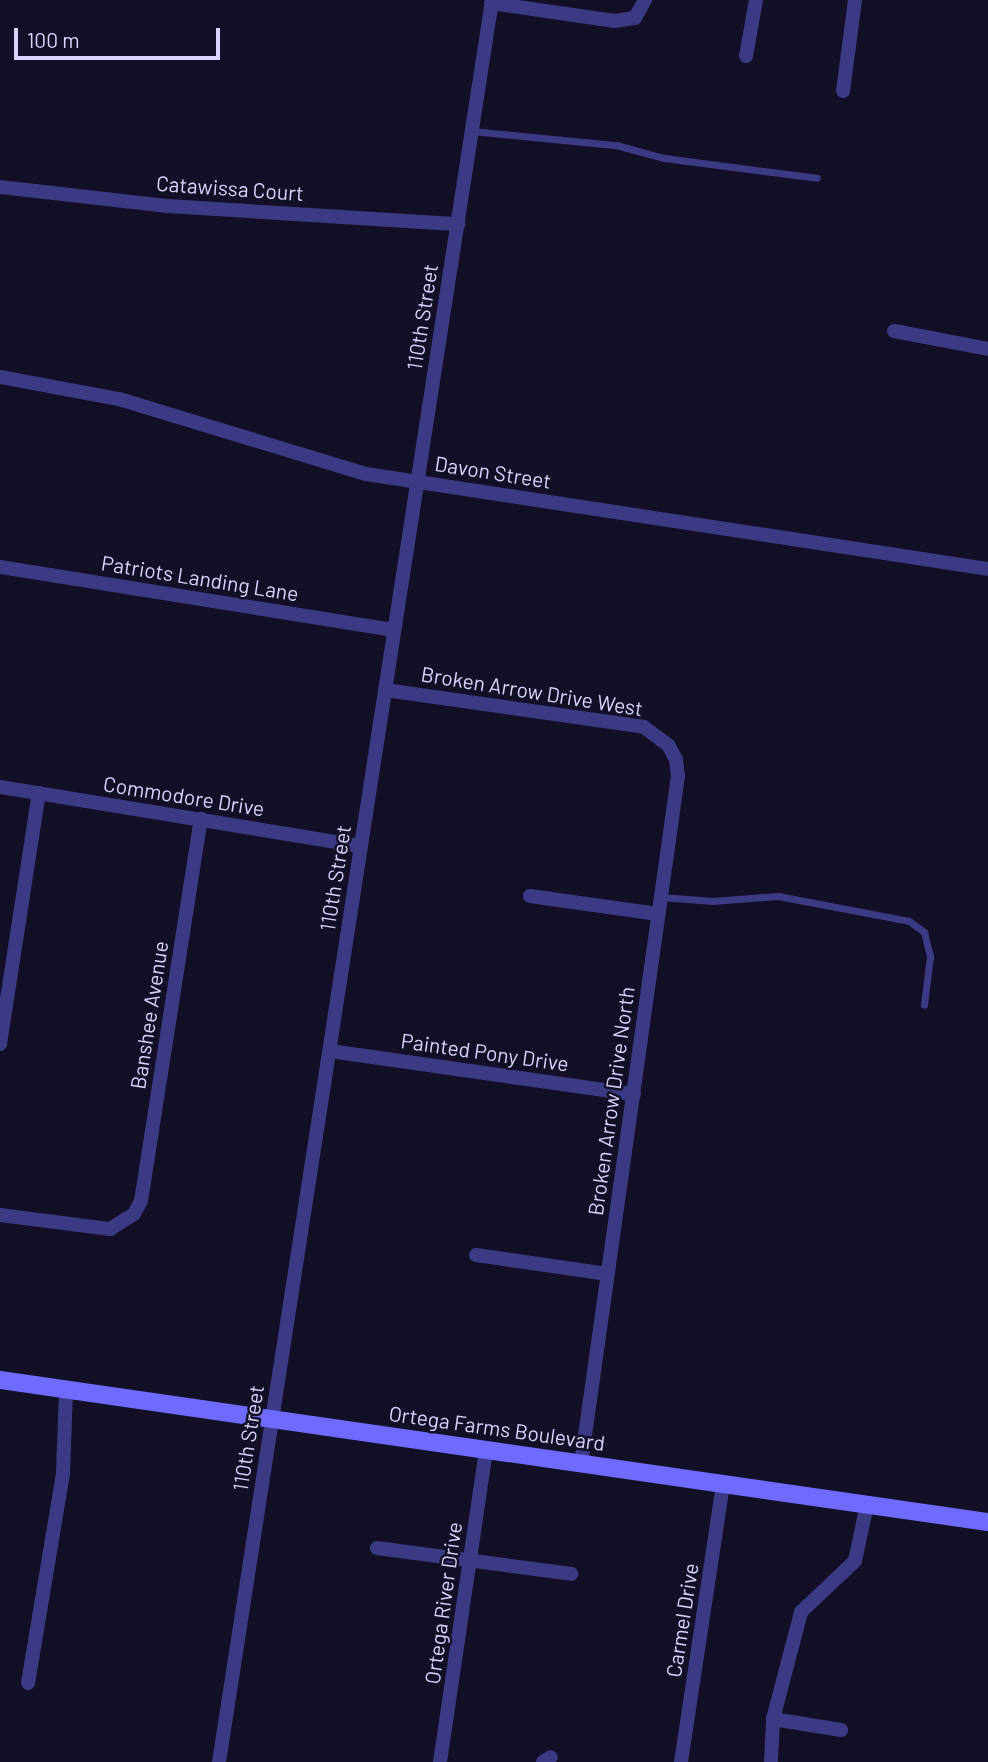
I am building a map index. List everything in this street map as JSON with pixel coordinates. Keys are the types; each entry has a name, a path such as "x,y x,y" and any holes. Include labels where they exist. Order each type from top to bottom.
{"street":[{"path":"492,1 615,21 635,18 645,0"},
{"path":"746,56 756,0"},
{"path":"843,91 855,0"},
{"name":"110th Street","path":"219,1762 492,1"},
{"name":"Catawissa Court","path":"0,187 168,206 458,224"},
{"path":"894,331 988,349"},
{"name":"Davon Street","path":"0,377 119,399 347,470 988,569"},
{"name":"Patriots Landing Lane","path":"0,567 394,630"},
{"name":"Broken Arrow Drive West","path":"384,690 632,724 650,731 669,746"},
{"name":"Broken Arrow Drive North","path":"581,1464 678,776 669,746"},
{"name":"Commodore Drive","path":"0,787 361,846"},
{"path":"0,1044 39,793"},
{"name":"Banshee Avenue","path":"0,1215 97,1229 123,1224 134,1214 141,1200 201,819"},
{"path":"530,896 658,914"},
{"name":"Painted Pony Drive","path":"330,1051 634,1094"},
{"path":"475,1255 608,1274"},
{"name":"Ortega Farms Boulevard","path":"0,1380 988,1522"},
{"path":"28,1683 63,1473 65,1390"},
{"name":"Ortega River Drive","path":"440,1762 486,1450"},
{"name":"Carmel Drive","path":"681,1762 723,1484"},
{"path":"771,1762 772,1719 801,1612 855,1561 867,1504"},
{"path":"377,1548 571,1574"},
{"path":"772,1719 841,1730"}],"lane":[{"path":"472,131 616,145 664,158 817,178"},
{"path":"661,897 713,901 778,896 909,921 924,932 930,956 923,1005"}]}
